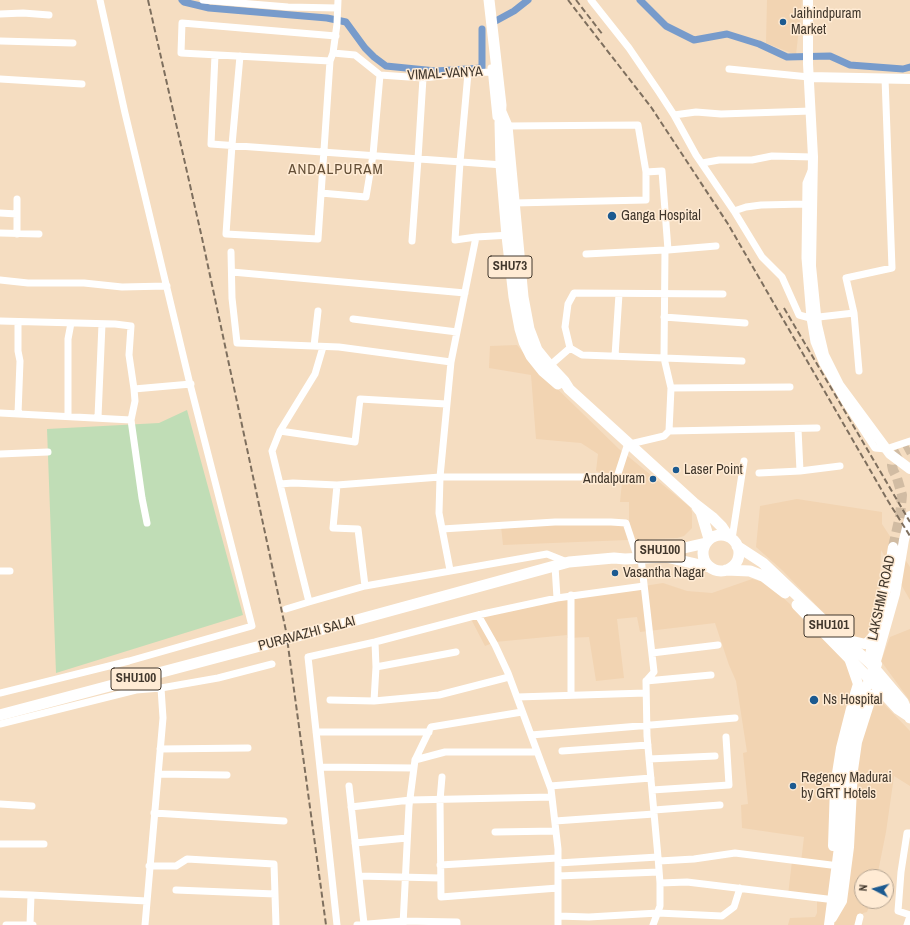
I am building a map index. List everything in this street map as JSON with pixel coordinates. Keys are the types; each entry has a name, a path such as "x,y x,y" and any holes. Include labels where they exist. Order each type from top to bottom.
{"main road":[{"name":"SHU73","path":"489,0 503,128 512,235 514,297 524,342 531,356 546,369 559,386 569,390 717,522 732,540"},
{"name":"SHU73","path":"506,165 514,203 512,235"},
{"name":"SHU73","path":"694,503 701,512 707,541"},
{"path":"709,567 703,553 707,541 718,535 732,540 739,552 736,563 726,570"},
{"name":"SHU101","path":"732,540 763,563 876,670 903,702 910,718"},
{"name":"PURAVAZHI SALAI","path":"0,715 569,562 614,558 625,559 684,548 707,541"},
{"name":"PURAVAZHI SALAI","path":"638,556 666,557 709,567"},
{"name":"SHU101","path":"709,567 715,570 750,571 763,576 781,589 898,709 910,718"}],"street":[{"path":"0,693 129,661 252,626 167,286 125,113 100,0"},
{"path":"206,0 289,4 337,12"},
{"path":"206,0 211,8"},
{"path":"240,56 226,234 318,239 330,61 336,36 338,0"},
{"path":"484,0 497,125 503,128 638,125 646,172 646,200 514,203"},
{"path":"591,0 629,48 674,115 702,163 762,257 782,277 799,315 810,318 854,313"},
{"path":"808,0 808,64 813,162 812,266 817,325 824,356 839,385 890,454 910,469"},
{"path":"0,14 23,13 49,15"},
{"path":"330,61 181,53 182,23 336,36"},
{"path":"0,42 73,43"},
{"path":"321,193 366,197 373,155 380,75 355,55 333,53"},
{"path":"215,55 211,144 506,165"},
{"path":"729,69 809,77 885,78 910,80"},
{"name":"VIMAL-VANYA","path":"380,75 423,78 492,72"},
{"path":"468,73 455,240 512,235"},
{"path":"412,241 423,78"},
{"path":"859,371 854,313 846,278 892,268 885,78"},
{"path":"0,79 82,84"},
{"path":"674,115 696,112 721,114 811,111"},
{"path":"702,163 719,160 752,160 772,156 813,162"},
{"path":"813,162 806,183 805,258 810,318 814,342 825,369 875,448 886,449 910,441"},
{"path":"280,484 293,483 337,485 440,477 616,477 629,444 664,436 669,430 671,388 664,358 666,250 662,171 646,172"},
{"path":"17,199 17,234"},
{"path":"734,211 746,207 761,205 805,204"},
{"path":"0,213 17,214"},
{"path":"0,233 39,234"},
{"path":"450,570 439,513 440,477 451,362 476,237"},
{"path":"586,254 716,246"},
{"path":"231,252 232,298 237,343 339,347 451,362"},
{"path":"232,272 465,293"},
{"path":"0,280 28,283 84,283 122,287 167,286"},
{"path":"723,294 574,293 568,304 565,327 570,348 582,355 742,361"},
{"path":"616,356 619,294"},
{"path":"314,346 318,311"},
{"path":"664,317 745,323"},
{"path":"353,319 457,332"},
{"path":"0,321 131,326 129,355 134,389 131,420 147,523"},
{"path":"18,322 18,351 20,361 18,414"},
{"path":"68,416 68,339 71,324"},
{"path":"98,417 102,324"},
{"path":"309,602 272,451 280,431 315,374 323,347"},
{"path":"546,369 570,348"},
{"path":"134,389 191,384"},
{"path":"671,388 790,387"},
{"path":"280,431 355,442 360,399 446,404"},
{"path":"0,413 98,417 131,420"},
{"path":"798,428 800,471"},
{"path":"669,430 817,428"},
{"path":"0,454 48,452"},
{"path":"732,540 744,461"},
{"path":"759,473 800,471 840,466"},
{"path":"337,485 333,528 358,528 365,586"},
{"path":"829,924 843,816 848,748 864,690 876,660 895,594 904,540 910,516"},
{"path":"442,529 555,522 626,523 638,556 644,586 654,672 646,681 649,760 660,884 660,906 653,925"},
{"name":"LAKSHMI ROAD","path":"829,924 842,901 849,847 854,763 859,735 875,684 876,664 870,656 887,584 893,547"},
{"path":"286,609 365,586 450,570 547,554 569,562"},
{"path":"555,566 557,598"},
{"path":"0,571 10,571"},
{"path":"337,925 308,657 375,642 478,615 571,595 644,586"},
{"path":"571,595 571,695"},
{"path":"478,615 495,645 509,677 550,787 555,821 558,860 558,925"},
{"path":"843,639 865,644 874,635"},
{"path":"374,701 376,667 375,642"},
{"path":"652,653 718,645"},
{"path":"376,667 456,652"},
{"path":"829,924 827,899 833,846 835,786 841,748 858,684 849,658"},
{"path":"0,724 136,690 160,688 218,678 272,664"},
{"path":"646,681 711,675"},
{"path":"330,700 374,701 439,695 509,677"},
{"path":"144,925 163,718 160,688"},
{"path":"517,697 646,693"},
{"path":"872,695 878,693 885,695"},
{"path":"403,923 407,838 415,760 431,727 522,712"},
{"path":"531,735 736,718"},
{"path":"316,732 429,732"},
{"path":"652,790 729,785 726,737"},
{"path":"562,751 648,745"},
{"path":"160,749 248,748"},
{"path":"415,760 444,752 537,752"},
{"path":"649,760 715,756"},
{"path":"320,767 414,768"},
{"path":"158,774 227,775"},
{"path":"442,777 440,800 441,897 558,888"},
{"path":"542,797 550,787 651,778"},
{"path":"349,786 359,876 360,925 457,922 457,925"},
{"path":"351,807 410,800 552,797"},
{"path":"0,804 32,806"},
{"path":"555,821 720,805"},
{"path":"154,813 284,821"},
{"path":"494,832 556,831"},
{"path":"909,919 898,910 905,841 907,833 910,833"},
{"path":"355,843 407,838"},
{"path":"0,844 44,844"},
{"path":"440,865 558,860 694,859 735,853 831,866"},
{"path":"149,866 176,866 187,860 274,864 276,925"},
{"path":"558,876 659,872"},
{"path":"359,876 440,878"},
{"path":"660,884 687,882 827,899"},
{"path":"558,916 589,917 658,913 722,916 734,907 740,888"},
{"path":"176,890 275,894"},
{"path":"0,894 147,901"},
{"path":"6,925 31,925 31,895"},
{"path":"858,925 860,917"}],"shaded area":[{"name":"Jaihindpuram Market","path":"767,0 802,0 796,55 766,43"},
{"path":"517,345 537,369 619,449 690,507 692,512 692,528 684,536 677,538 503,545 501,526 629,522 629,502 620,502 622,482 596,471 598,454 581,443 536,439 531,375 489,368 490,346"},
{"path":"797,499 882,512 882,524 910,567 910,600 881,550 879,596 867,637 862,642 849,639 782,570 756,547 760,506"},
{"path":"752,579 767,583 803,616 850,665 856,675 910,731 910,786 894,776 886,832 879,869 854,869 854,909 868,909 867,912 863,913 858,925 788,925 790,918 815,917 817,913 817,899 788,895 792,861 801,862 804,837 742,828 741,805 748,804 743,753 747,752 736,681 715,623 640,632 637,617 617,619 624,678 596,681 589,637 567,638 567,635 495,642 485,646 472,621 467,619 531,604 663,583 687,591 712,593"},
{"path":"910,629 910,701 881,661 890,637"}],"green space":[{"path":"187,410 243,615 56,673 47,429 159,423"}],"waterway":[{"path":"182,0 184,2 209,8 327,18 346,22 365,48 386,66 436,71 482,68 482,29"},
{"path":"492,23 514,11 528,0"},
{"path":"640,0 666,26 694,40 727,34 759,44 787,57 830,56 850,65 903,69 910,67"}],"tunnel":[{"path":"893,547 900,516 902,495 892,465 893,460 897,455 910,448"}],"railway":[{"path":"148,0 202,238 286,631 326,925"},
{"path":"568,0 651,107 728,224 888,501 910,536"},
{"path":"576,0 603,35"},
{"path":"784,308 910,522"}],"place":[{"name":"Jaihindpuram Market","path":"783,22"},
{"name":"Ganga Hospital","path":"612,216"},
{"name":"Laser Point","path":"676,470"},
{"name":"Andalpuram","path":"653,479"},
{"name":"Vasantha Nagar","path":"615,573"},
{"name":"Ns Hospital","path":"814,700"},
{"name":"Regency Madurai by GRT Hotels","path":"793,786"}],"district":[{"name":"ANDALPURAM","path":"336,170"}]}
